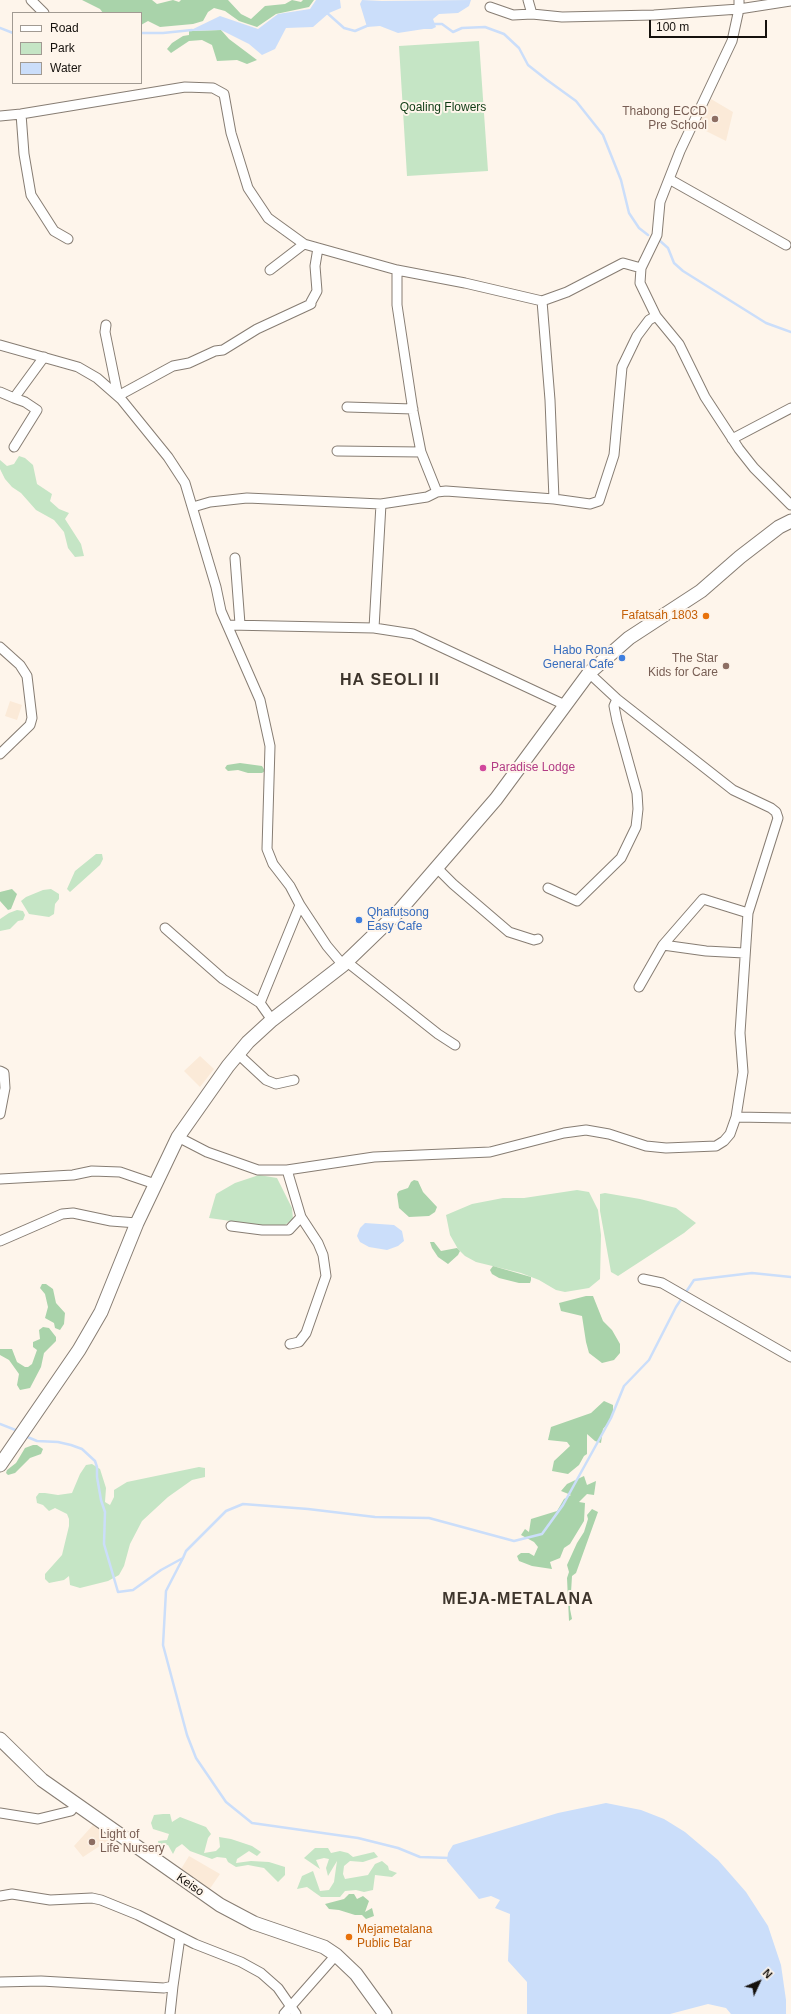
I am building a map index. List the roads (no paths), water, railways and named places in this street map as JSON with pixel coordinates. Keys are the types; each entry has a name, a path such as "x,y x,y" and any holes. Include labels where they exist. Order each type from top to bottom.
{"main road":[{"path":"0,1465 26,1424 79,1350 101,1312 137,1223 178,1137 238,1054 272,1020 345,964 400,910 496,799 589,673 629,638 701,591 740,556 779,527 791,521"},
{"name":"Keiso","path":"0,1739 42,1780 220,1905 254,1923 324,1947 336,1955 356,1974 385,2014"}],"street":[{"path":"31,0 43,12"},
{"path":"528,0 532,14"},
{"path":"490,7 513,15 532,14 562,17 654,15 739,5 791,1"},
{"path":"739,5 732,41 669,179 659,206 658,235 641,268 640,283 656,316 678,344 705,397 732,439 754,468 791,505"},
{"path":"0,116 185,88 213,88 224,94 230,133 248,188 268,218 304,244 397,270 465,283 542,301 567,292 623,263 641,268"},
{"path":"21,114 24,154 31,195 54,231 68,240"},
{"path":"669,179 786,245"},
{"path":"270,270 304,244"},
{"path":"118,396 173,366 189,363 215,351 223,350 258,329 311,303 317,291 315,266 318,248"},
{"path":"397,270 397,305 413,408 421,452 437,492"},
{"path":"542,301 550,400 554,499"},
{"path":"193,507 210,502 247,498 381,504 427,497 437,492 554,499 590,504 599,501 614,455 622,367 637,336 649,320 656,316"},
{"path":"106,325 105,332 118,396"},
{"path":"0,345 78,367 97,378 118,396 168,457 185,483 216,587 221,611 229,625 260,700 270,746 267,849 273,864 290,886 300,905 327,946 345,964 455,1045"},
{"path":"14,398 44,357"},
{"path":"0,392 25,402 37,410 14,447"},
{"path":"347,407 413,408"},
{"path":"732,439 791,408"},
{"path":"337,451 421,452"},
{"path":"374,628 381,504"},
{"path":"235,558 240,624"},
{"path":"229,625 240,624 374,628 413,634 565,705"},
{"path":"0,647 20,665 27,676 32,712 30,725 0,754"},
{"path":"178,1137 207,1152 258,1170 287,1170 374,1157 490,1152 564,1133 586,1130 609,1134 646,1146 666,1148 716,1146 724,1141 730,1134 736,1117 743,1072 740,1033 744,953 748,913 778,818 776,812 733,790 616,699 589,673"},
{"path":"548,888 577,901 621,858 636,827 638,810 637,793 617,721 614,706 616,699"},
{"path":"436,867 453,884 509,932 534,940 538,939"},
{"path":"639,987 663,945 703,899 748,913"},
{"path":"260,1003 300,905"},
{"path":"165,928 223,979 260,1003 272,1020"},
{"path":"663,945 706,951 744,953"},
{"path":"238,1054 266,1080 276,1084 294,1080"},
{"path":"0,1071 4,1073 5,1088 0,1114"},
{"path":"736,1117 791,1118"},
{"path":"287,1170 302,1217 322,1252 326,1276 306,1333 299,1342 290,1344"},
{"path":"0,1179 73,1175 92,1171 120,1172 155,1184"},
{"path":"0,1241 67,1213 111,1221 137,1223"},
{"path":"231,1226 262,1230 289,1230 302,1217"},
{"path":"643,1279 662,1283 791,1357"},
{"path":"0,1813 38,1819 71,1811 76,1804"},
{"path":"0,1896 12,1894 50,1900 92,1898 138,1916 180,1937 241,1962 261,1973 278,1988 294,2010"},
{"path":"170,2014 180,1937"},
{"path":"284,2014 294,2010 336,1955"},
{"path":"0,1982 84,1983 164,1988 173,1986"}],"water":[{"path":"316,0 340,0 341,8 329,13 313,27 286,28 275,49 262,55 249,44 221,30 189,31 220,16 258,29 278,14 310,9"},
{"path":"362,0 471,0 469,6 458,13 439,14 433,19 436,27 432,29 398,33 380,26 367,27 360,4"},
{"path":"365,1223 394,1225 402,1231 404,1241 398,1246 387,1250 369,1247 360,1242 357,1236 360,1228"},
{"path":"606,1803 641,1810 664,1819 685,1832 718,1860 746,1892 768,1926 781,1965 786,2000 786,2014 731,2014 726,2008 708,2004 670,2014 527,2014 527,1982 508,1961 510,1914 495,1908 500,1900 491,1896 479,1899 447,1861 448,1853 453,1845 558,1813"}],"waterway":[{"path":"326,12 344,28 355,31 369,25"},
{"path":"433,24 442,24 453,32 462,28 485,27 504,34 519,48 528,65 576,101 603,135 621,180 629,213 639,228 648,235"},
{"path":"0,28 12,33"},
{"path":"142,33 163,33 192,30"},
{"path":"659,240 668,248 674,263 683,271 766,323 791,332"},
{"path":"25,1436 37,1441 58,1442 71,1445 82,1449 95,1461 101,1500 105,1512 104,1544 118,1592 133,1590 161,1570 183,1558 186,1551 226,1511 243,1504 308,1509 375,1517 429,1518 514,1541 542,1534 563,1505 611,1418 624,1386 649,1360 676,1307 694,1280 752,1273 791,1277"},
{"path":"0,1424 18,1431"},
{"path":"183,1558 166,1591 163,1645 187,1735 196,1758 226,1802 252,1823 358,1838 398,1848 420,1857 450,1858"}],"place":[{"name":"Thabong ECCD Pre School","path":"715,119"},
{"name":"Fafatsah 1803","path":"706,616"},
{"name":"Habo Rona General Cafe","path":"622,658"},
{"name":"The Star Kids for Care","path":"726,666"},
{"name":"Paradise Lodge","path":"483,768"},
{"name":"Qhafutsong Easy Cafe","path":"359,920"},
{"name":"Light of Life Nursery","path":"92,1842"},
{"name":"Mejametalana Public Bar","path":"349,1937"}],"district":[{"name":"HA SEOLI II","path":"390,681"},
{"name":"MEJA-METALANA","path":"518,1600"}],"park label":[{"name":"Qoaling Flowers","path":"443,108"}]}
